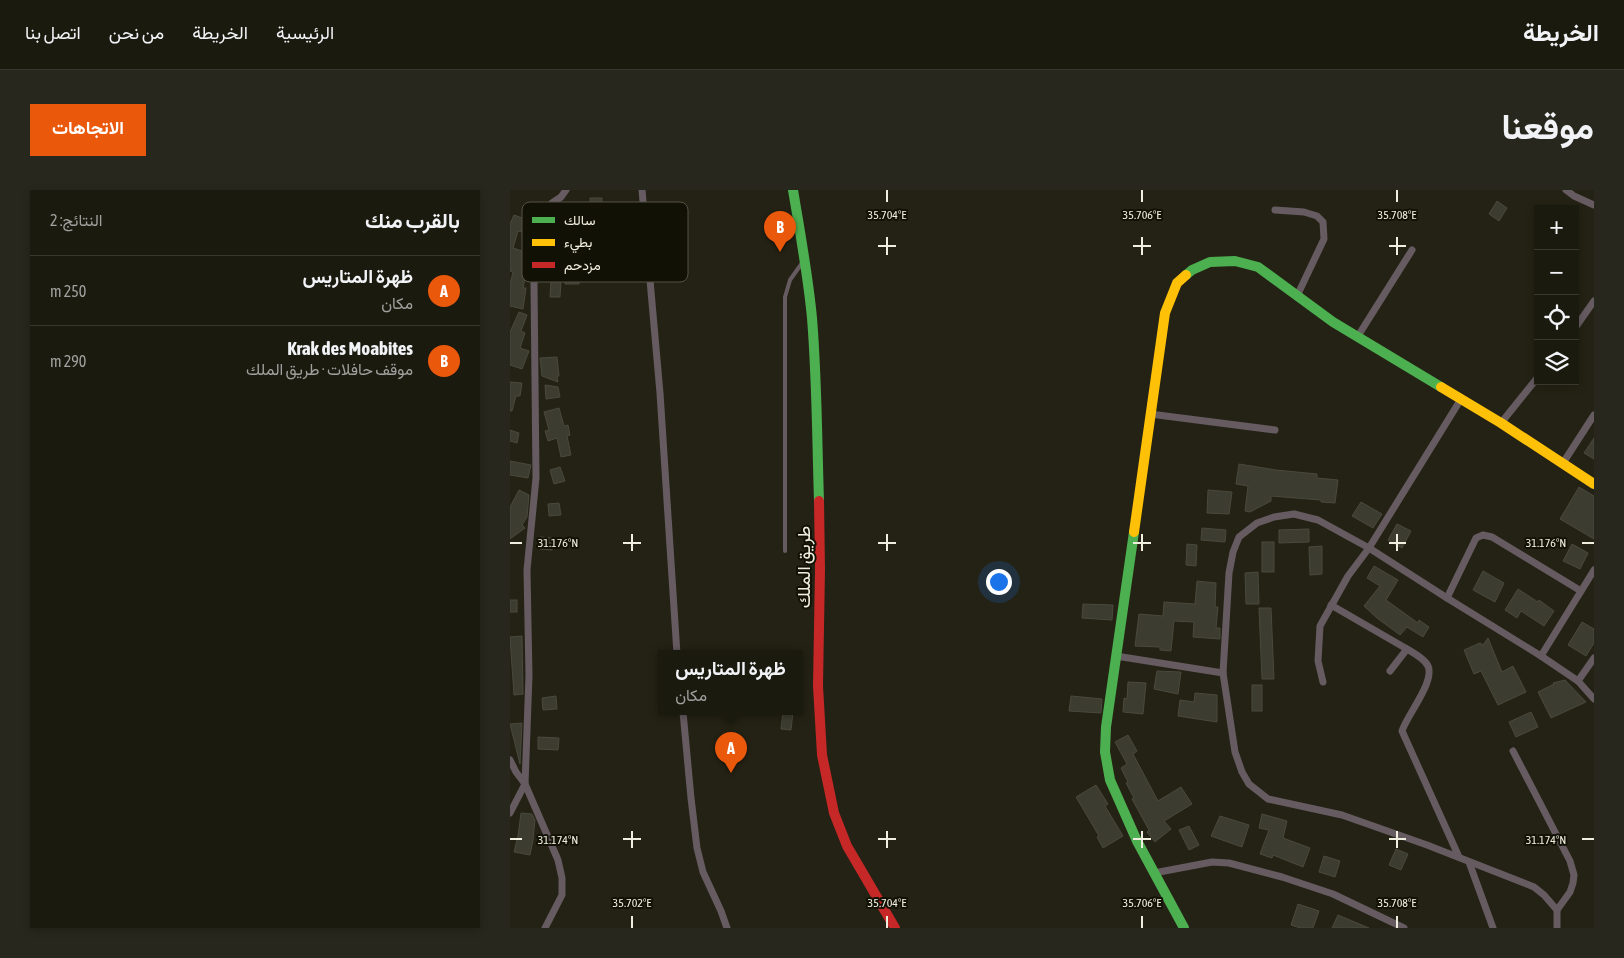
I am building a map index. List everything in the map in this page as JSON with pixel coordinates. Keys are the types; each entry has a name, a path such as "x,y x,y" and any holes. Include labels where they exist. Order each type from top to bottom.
{"street":[{"path":"552,202 561,197 566,190"},
{"name":"طريق الملك","path":"793,190 805,260 812,317 817,388 820,569 818,686 822,755 834,813 847,846 895,928"},
{"path":"1566,190 1594,205"},
{"path":"1275,210 1304,212 1317,216 1323,222 1324,239 1297,296"},
{"path":"1358,336 1412,250"},
{"path":"1184,928 1138,841 1110,780 1105,752 1106,727 1165,313 1177,283 1192,270 1210,262 1235,261 1258,267 1332,322 1501,423 1594,484"},
{"path":"510,813 525,784 529,676 527,570 536,478 534,282"},
{"path":"650,282 660,393 677,650"},
{"path":"1579,322 1594,300"},
{"path":"1501,423 1534,381"},
{"path":"1323,682 1318,660 1320,626 1348,576 1369,548 1461,399"},
{"path":"1150,414 1275,430"},
{"path":"1562,463 1594,415"},
{"path":"1557,910 1534,887 1342,815 1268,799 1249,784 1234,752 1223,673 1232,552 1239,537 1257,523 1274,517 1294,514 1318,520 1369,548 1542,656 1578,681 1594,699"},
{"path":"1447,598 1476,538 1483,535 1492,537 1581,591"},
{"path":"1542,656 1594,570"},
{"path":"1331,606 1407,649 1426,662 1430,671 1427,685 1405,722 1402,731 1458,857"},
{"path":"1390,671 1407,649"},
{"path":"1116,656 1223,673"},
{"path":"1578,681 1594,658"},
{"path":"683,715 697,848 703,872 727,928"},
{"path":"1513,751 1570,861 1574,875 1570,892 1557,910 1557,928"},
{"path":"510,760 525,784 558,860 562,878 562,895 545,928"},
{"path":"1154,872 1212,862 1229,863 1282,877 1333,894 1404,928"},
{"path":"1469,862 1494,928"}],"lane":[{"path":"785,552 785,297 790,280 805,260"}],"building":[{"path":"590,198 602,198 602,202 590,202"},
{"path":"1497,201 1507,208 1499,221 1489,214"},
{"path":"514,215 522,218 522,232 518,231 513,248 522,251 522,282 524,282 523,288 526,288 523,309 510,306 510,285 513,272 510,271 510,224"},
{"path":"551,282 561,282 560,297 550,297"},
{"path":"565,282 579,282 579,284 565,284"},
{"path":"519,312 527,315 521,331 525,333 520,348 529,351 522,369 510,365 510,332"},
{"path":"557,357 558,382 542,376 540,358"},
{"path":"510,382 522,383 520,396 516,396 512,411 510,411"},
{"path":"545,385 558,387 560,397 546,399"},
{"path":"559,408 564,426 568,425 570,435 567,436 571,455 561,457 557,438 548,441 545,431 549,430 544,412"},
{"path":"510,430 519,433 517,443 510,441"},
{"path":"1594,438 1594,459 1584,453"},
{"path":"510,461 531,465 528,478 510,475"},
{"path":"1239,464 1317,474 1317,478 1338,480 1335,503 1271,496 1271,501 1250,512 1245,511 1248,486 1236,484"},
{"path":"560,467 565,481 554,484 550,470"},
{"path":"1579,487 1594,496 1594,539 1560,519"},
{"path":"519,490 529,495 527,517 522,525 525,528 510,539 510,507"},
{"path":"1208,490 1232,492 1229,514 1207,513"},
{"path":"1361,502 1382,514 1373,528 1352,516"},
{"path":"559,503 561,515 549,516 548,504"},
{"path":"1397,524 1411,531 1402,548 1388,540"},
{"path":"1202,528 1226,530 1225,542 1201,540"},
{"path":"1309,529 1309,542 1279,543 1279,530"},
{"path":"540,537 552,538 552,550 540,549"},
{"path":"1262,542 1274,542 1274,572 1262,572"},
{"path":"1187,544 1197,545 1196,566 1186,565"},
{"path":"1572,544 1588,553 1580,569 1563,561"},
{"path":"1322,546 1322,574 1310,575 1309,547"},
{"path":"1374,566 1398,580 1386,600 1418,623 1419,620 1429,627 1423,637 1407,627 1400,635 1364,606 1380,586 1367,578"},
{"path":"1483,571 1504,583 1495,602 1473,590"},
{"path":"1258,572 1259,604 1246,604 1245,573"},
{"path":"1197,581 1216,583 1215,607 1218,607 1216,628 1220,628 1220,639 1193,637 1194,622 1174,621 1171,651 1160,650 1160,647 1135,646 1139,614 1163,616 1164,602 1195,604"},
{"path":"1518,589 1538,602 1539,600 1554,611 1544,626 1521,611 1517,618 1505,610"},
{"path":"510,600 517,600 517,612 510,612"},
{"path":"1083,604 1113,605 1112,620 1082,618"},
{"path":"1259,608 1271,608 1274,679 1262,679"},
{"path":"1582,622 1594,629 1594,643 1586,656 1568,645"},
{"path":"522,636 523,694 514,695 510,637"},
{"path":"1488,638 1502,672 1513,666 1526,692 1498,705 1481,671 1474,674 1464,650 1480,643 1483,645"},
{"path":"1157,671 1181,672 1178,694 1154,689"},
{"path":"1565,680 1586,702 1551,718 1538,692 1553,683"},
{"path":"1128,682 1146,683 1143,714 1123,712 1124,698 1127,699"},
{"path":"1252,685 1262,685 1262,711 1252,711"},
{"path":"1195,693 1217,695 1217,722 1178,716 1180,700 1194,702"},
{"path":"556,696 557,709 543,710 542,698"},
{"path":"1071,696 1102,699 1101,713 1069,711"},
{"path":"1531,712 1538,727 1516,737 1509,722"},
{"path":"783,715 793,715 791,730 781,729"},
{"path":"522,723 520,764 510,724"},
{"path":"1128,735 1137,751 1133,754 1158,801 1181,787 1192,804 1164,821 1171,829 1155,842 1147,832 1149,830 1132,799 1134,798 1121,768 1127,764 1115,742"},
{"path":"538,737 559,738 558,750 538,749"},
{"path":"1096,785 1108,804 1105,806 1123,836 1103,848 1097,837 1099,836 1076,797"},
{"path":"521,813 532,814 535,820 530,855 514,852"},
{"path":"1262,814 1287,821 1283,838 1310,848 1303,867 1273,855 1272,858 1260,854 1269,830 1259,828"},
{"path":"1220,816 1249,825 1242,847 1211,836"},
{"path":"1189,826 1199,845 1189,850 1179,830"},
{"path":"1396,849 1408,854 1401,870 1389,865"},
{"path":"1324,856 1340,861 1335,877 1319,872"},
{"path":"1298,904 1319,911 1313,928 1300,928 1291,925"},
{"path":"1338,915 1369,928 1332,928"}],"traffic: fast":[{"path":"793,190 812,318 819,501"},
{"path":"1186,275 1192,270 1210,262 1235,261 1258,267 1333,322 1441,387"},
{"path":"1134,532 1106,727 1105,752 1110,780 1137,841 1184,928"}],"traffic: slow":[{"path":"1134,532 1165,313 1177,283 1186,275"},
{"path":"1441,387 1501,423 1594,484"}],"traffic: jam":[{"path":"819,501 818,686 822,755 834,813 847,846 895,928"}],"place":[{"name":"Krak des Moabites","path":"780,252"},
{"name":"ظهرة المتاريس","path":"731,773"}]}
